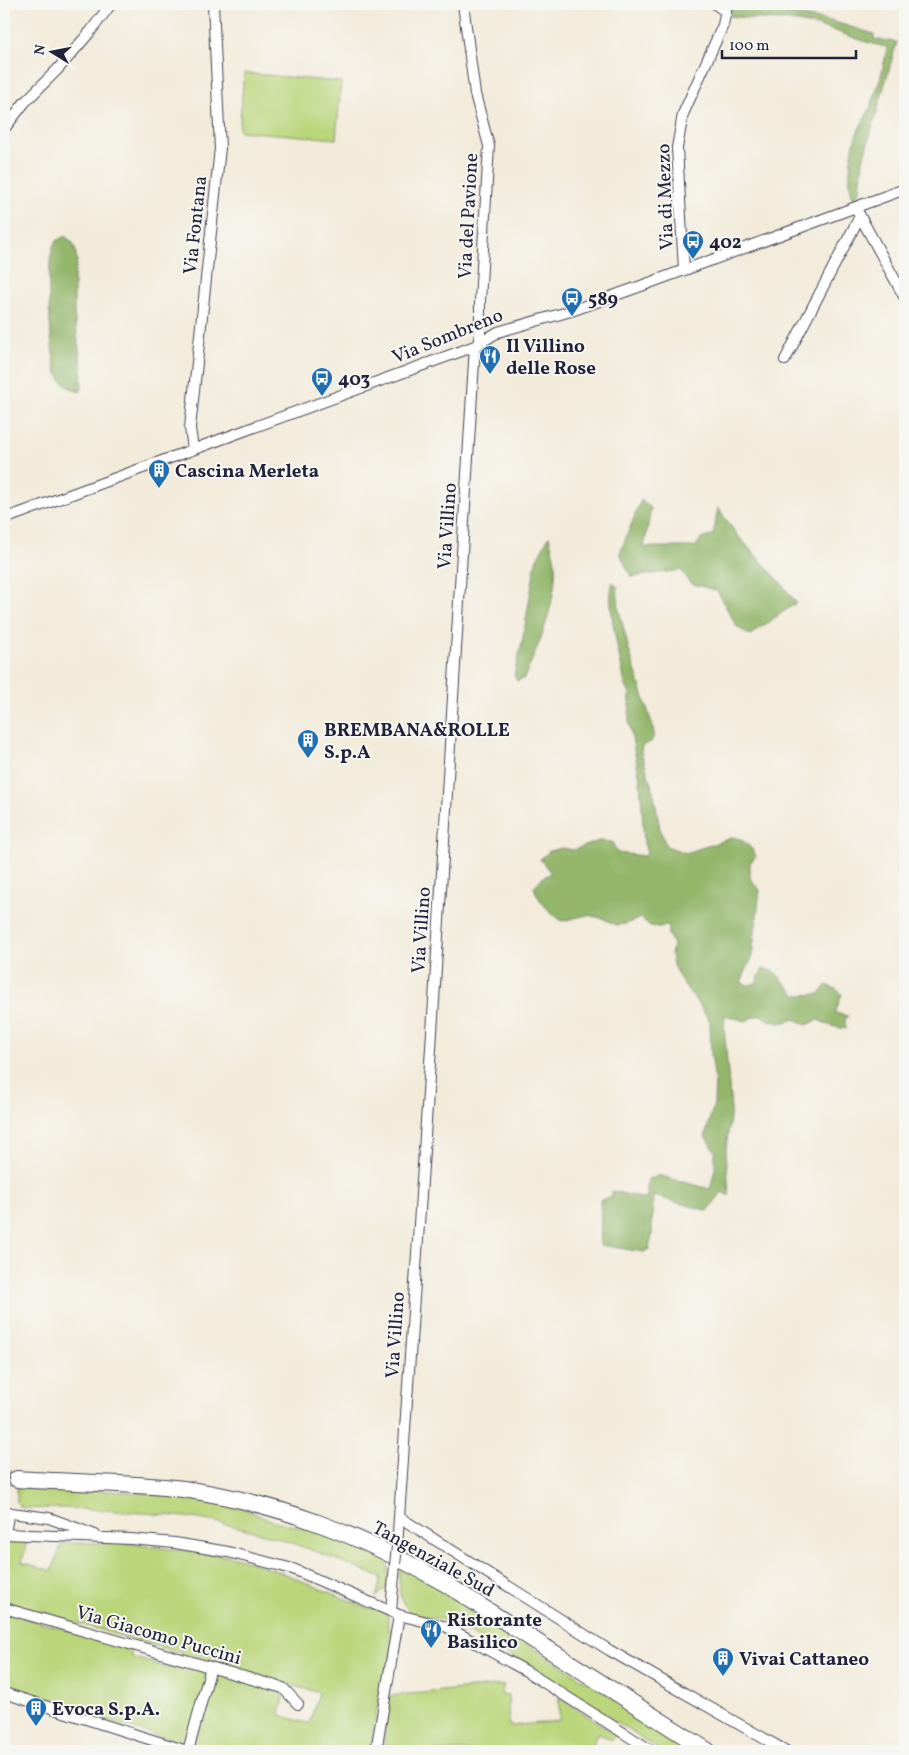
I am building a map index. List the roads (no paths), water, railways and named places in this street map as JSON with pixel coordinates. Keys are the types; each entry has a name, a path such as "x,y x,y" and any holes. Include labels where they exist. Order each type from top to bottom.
{"highway":[{"name":"Tangenziale Sud","path":"17,1479 189,1490 256,1503 344,1532 407,1561 446,1584 708,1751"}],"street":[{"path":"4,129 25,102 58,69 90,32 111,4"},
{"name":"Via Fontana","path":"193,449 190,428 220,148 213,4"},
{"name":"Via del Pavione","path":"463,4 475,94 489,146 478,344"},
{"name":"Via di Mezzo","path":"684,270 677,148 683,114 723,25 726,8 715,4"},
{"name":"Via Sombreno","path":"4,519 478,344 498,332 571,311 684,270 858,212 905,189"},
{"path":"858,212 905,298"},
{"path":"785,360 858,212"},
{"name":"Via Villino","path":"376,1751 395,1613 399,1517 478,344"},
{"path":"103,1538 49,1518 6,1512 4,1535 103,1538 175,1543 251,1557 292,1569 395,1613 447,1627 526,1672 652,1751"},
{"path":"399,1517 609,1650 786,1751"},
{"name":"Via Giacomo Puccini","path":"4,1608 283,1688 298,1704"},
{"path":"4,1692 188,1751 211,1668"}],"tunnel":[{"path":"4,1479 17,1479"}],"place":[{"name":"402","path":"693,260"},
{"name":"589","path":"572,317"},
{"name":"Il Villino delle Rose","path":"490,375"},
{"name":"403","path":"322,397"},
{"name":"Cascina Merleta","path":"159,489"},
{"name":"BREMBANA&ROLLE S.p.A","path":"308,759"},
{"name":"Ristorante Basilico","path":"431,1649"},
{"name":"Vivai Cattaneo","path":"723,1677"},
{"name":"Evoca S.p.A.","path":"36,1727"}]}
